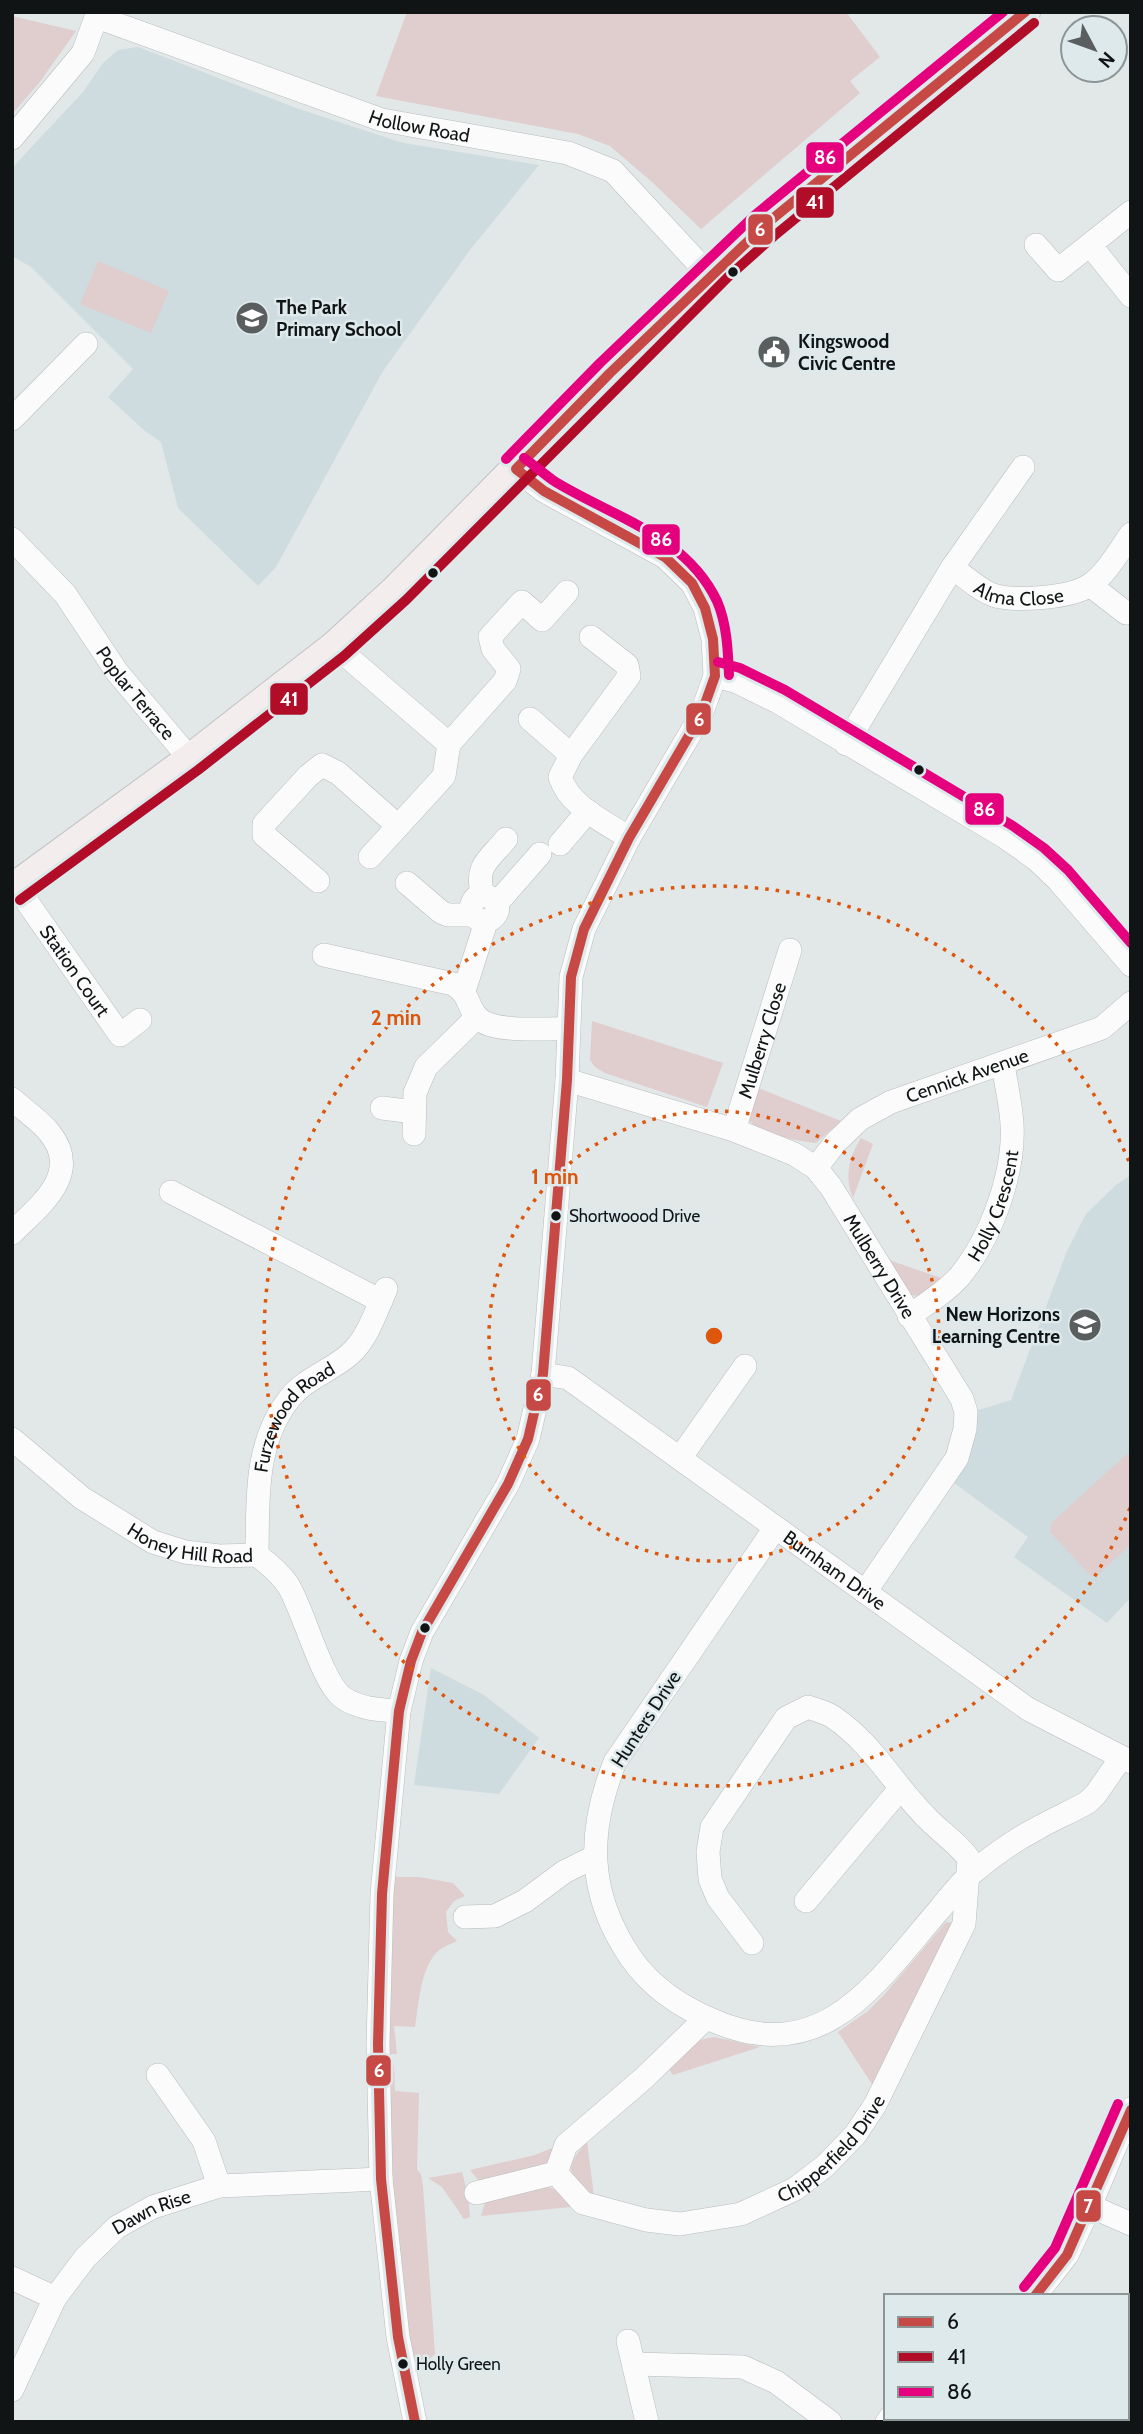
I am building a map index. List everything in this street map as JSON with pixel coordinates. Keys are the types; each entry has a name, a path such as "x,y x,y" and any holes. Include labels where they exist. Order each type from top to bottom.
{"main road":[{"path":"14,887 190,759 335,646 396,590 709,276 765,225 1025,12"}],"street":[{"name":"Hollow Road","path":"98,14 382,120 568,153 613,171 709,276"},
{"path":"12,138 83,53 98,14"},
{"path":"1036,244 1058,270 1131,212"},
{"path":"1090,245 1131,296"},
{"path":"12,419 86,344"},
{"path":"846,744 952,568 1023,467"},
{"path":"415,2422 397,2337 381,2179 378,2044 382,1894 399,1711 411,1661 422,1632 508,1484 528,1439 543,1374 567,1080 571,978 584,929 629,838 701,715 715,676 713,639 705,608 692,583 665,557 544,491 516,468"},
{"name":"Alma Close","path":"952,568 992,594 1018,599 1075,593 1090,585 1106,569 1131,534"},
{"name":"Poplar Terrace","path":"12,539 65,594 117,672 190,759"},
{"name":"Alma Close","path":"1090,585 1126,613"},
{"path":"370,857 444,776 449,744 505,681 509,669 493,649 490,637 522,602 542,620 566,592"},
{"path":"591,637 627,665 629,676 571,755 560,777 564,788 577,804 629,838"},
{"path":"335,646 449,744"},
{"path":"715,676 735,681 778,702 1006,837 1036,859 1058,880 1131,965"},
{"path":"530,719 571,755"},
{"path":"317,881 264,835 264,824 308,776 323,765 338,773 398,826"},
{"path":"407,883 448,915 484,908 588,811"},
{"path":"464,990 484,908 478,880 481,869 506,839"},
{"name":"Station Court","path":"14,887 120,1035 140,1020"},
{"name":"Mulberry Close","path":"734,1130 790,950"},
{"path":"324,955 453,984 464,990 477,1017 491,1027 567,1029"},
{"name":"Cennick Avenue","path":"816,1168 835,1143 860,1119 891,1102 1003,1065 1102,1028 1131,1003"},
{"path":"382,1108 414,1123 415,1093 426,1067 477,1017"},
{"name":"Holly Crescent","path":"909,1316 961,1274 985,1239 1001,1199 1009,1163 1013,1125 1003,1065"},
{"name":"Mulberry Drive","path":"567,1080 734,1130 794,1154 816,1168 831,1187 962,1398 966,1412 965,1429 957,1458 865,1592"},
{"path":"12,1099 47,1130 58,1144 62,1161 59,1181 12,1233"},
{"name":"Furzewood Road","path":"171,1192 383,1295 363,1339 349,1355 318,1374 290,1398 268,1433 259,1477 257,1555"},
{"path":"680,1458 745,1366"},
{"name":"Burnham Drive","path":"543,1374 568,1378 1028,1709 1126,1760"},
{"name":"Honey Hill Road","path":"12,1439 82,1498 153,1542 185,1552 219,1556 257,1555 275,1569 289,1586 328,1677 340,1695 358,1706 399,1711"},
{"name":"Hunters Drive","path":"706,2018 668,1998 641,1971 618,1939 602,1896 594,1857 602,1794 615,1762 775,1528"},
{"path":"752,1942 718,1898 710,1878 708,1852 712,1827 786,1718 808,1707 832,1716 864,1741 900,1789 964,1851 969,1859 969,1875"},
{"path":"476,2193 556,2173 566,2145 644,2078 706,2018 743,2033 781,2036 811,2029 842,2014 875,1983 969,1875 1010,1844 1088,1802 1126,1760"},
{"path":"806,1901 900,1789"},
{"path":"465,1917 495,1916 525,1901 564,1872 594,1857"},
{"name":"Chipperfield Drive","path":"556,2173 583,2203 646,2220 680,2224 741,2214 795,2189 825,2166 855,2134 875,2105 964,1924 969,1875"},
{"path":"158,2075 204,2141 219,2186"},
{"path":"1037,2294 1067,2255 1131,2109"},
{"name":"Dawn Rise","path":"12,2390 55,2298 85,2259 117,2227 153,2207 219,2186 381,2179"},
{"path":"1090,2206 1131,2224"},
{"path":"12,2278 55,2298"},
{"path":"628,2341 647,2422"},
{"path":"635,2364 743,2367 776,2382 830,2422"}],"shaded area":[{"path":"407,12 846,12 880,57 850,81 860,93 701,229 610,146 578,134 376,96"},
{"path":"12,16 76,31 39,83 12,114"},
{"name":"The Park Primary School","path":"138,47 296,108 403,143 539,165 470,250 383,371 276,567 258,586 178,508 161,442 108,397 133,369 31,267 12,256 12,168 83,92 103,63 118,50"},
{"path":"98,261 169,291 151,333 80,304"},
{"path":"592,1021 723,1063 707,1107 605,1073 595,1067 590,1060"},
{"path":"753,1086 841,1121 816,1143 768,1132 747,1118"},
{"path":"861,1138 873,1144 853,1198 849,1167"},
{"name":"New Horizons Learning Centre","path":"1131,1175 1131,1597 1107,1623 1014,1557 1028,1537 950,1480 972,1412 1011,1400 1067,1251 1086,1214 1116,1185"},
{"path":"883,1258 944,1279 922,1296 910,1295"},
{"path":"1127,1454 1131,1454 1131,1544 1098,1575 1091,1576 1050,1532 1051,1523"},
{"path":"431,1668 484,1695 539,1738 499,1794 414,1785"},
{"path":"391,1877 419,1877 453,1883 465,1896 454,1901 446,1912 448,1932 457,1941 444,1947 431,1959 421,1987 415,2027 394,2026 397,2054 387,2054"},
{"path":"946,1922 954,1923 875,2089 838,2032 868,2011 884,1995"},
{"path":"714,2037 760,2047 673,2075 668,2068 700,2040"},
{"path":"387,2065 394,2065 395,2091 419,2093 417,2170 421,2174 423,2186 435,2354 420,2368 410,2369 389,2163"},
{"path":"587,2142 594,2196 578,2183 571,2171 574,2158"},
{"path":"557,2146 544,2168 480,2182 470,2170 535,2155"},
{"path":"462,2172 470,2217 464,2219 442,2187 428,2178"},
{"path":"544,2186 558,2190 574,2203 570,2207 481,2216 486,2199"}],"transit line":[{"name":"86","path":"506,459 600,363 755,215 1003,12"},
{"name":"6","path":"516,469 610,373 765,225 1025,12"},
{"name":"41","path":"20,900 198,770 344,656 406,600 729,276 1034,23"},
{"name":"86","path":"524,458 576,494 645,529 686,559 703,578 717,601 723,619 729,675"},
{"name":"6","path":"415,2422 398,2337 381,2179 378,2044 382,1894 399,1711 411,1661 422,1632 508,1484 528,1439 543,1374 567,1080 571,977 584,929 629,838 701,715 715,676 713,639 705,608 692,583 665,557 544,491 516,469"},
{"name":"86","path":"718,662 740,668 785,690 1013,826 1044,848 1068,870 1131,943"},
{"name":"86","path":"1024,2287 1055,2248 1118,2104"},
{"name":"7","path":"1037,2294 1067,2255 1131,2110"}],"place":[{"name":"The Park Primary School","path":"252,318"},
{"name":"Kingswood Civic Centre","path":"774,352"},
{"name":"Shortwoood Drive","path":"556,1216"},
{"name":"New Horizons Learning Centre","path":"1085,1325"},
{"name":"Holly Green","path":"403,2364"}]}
